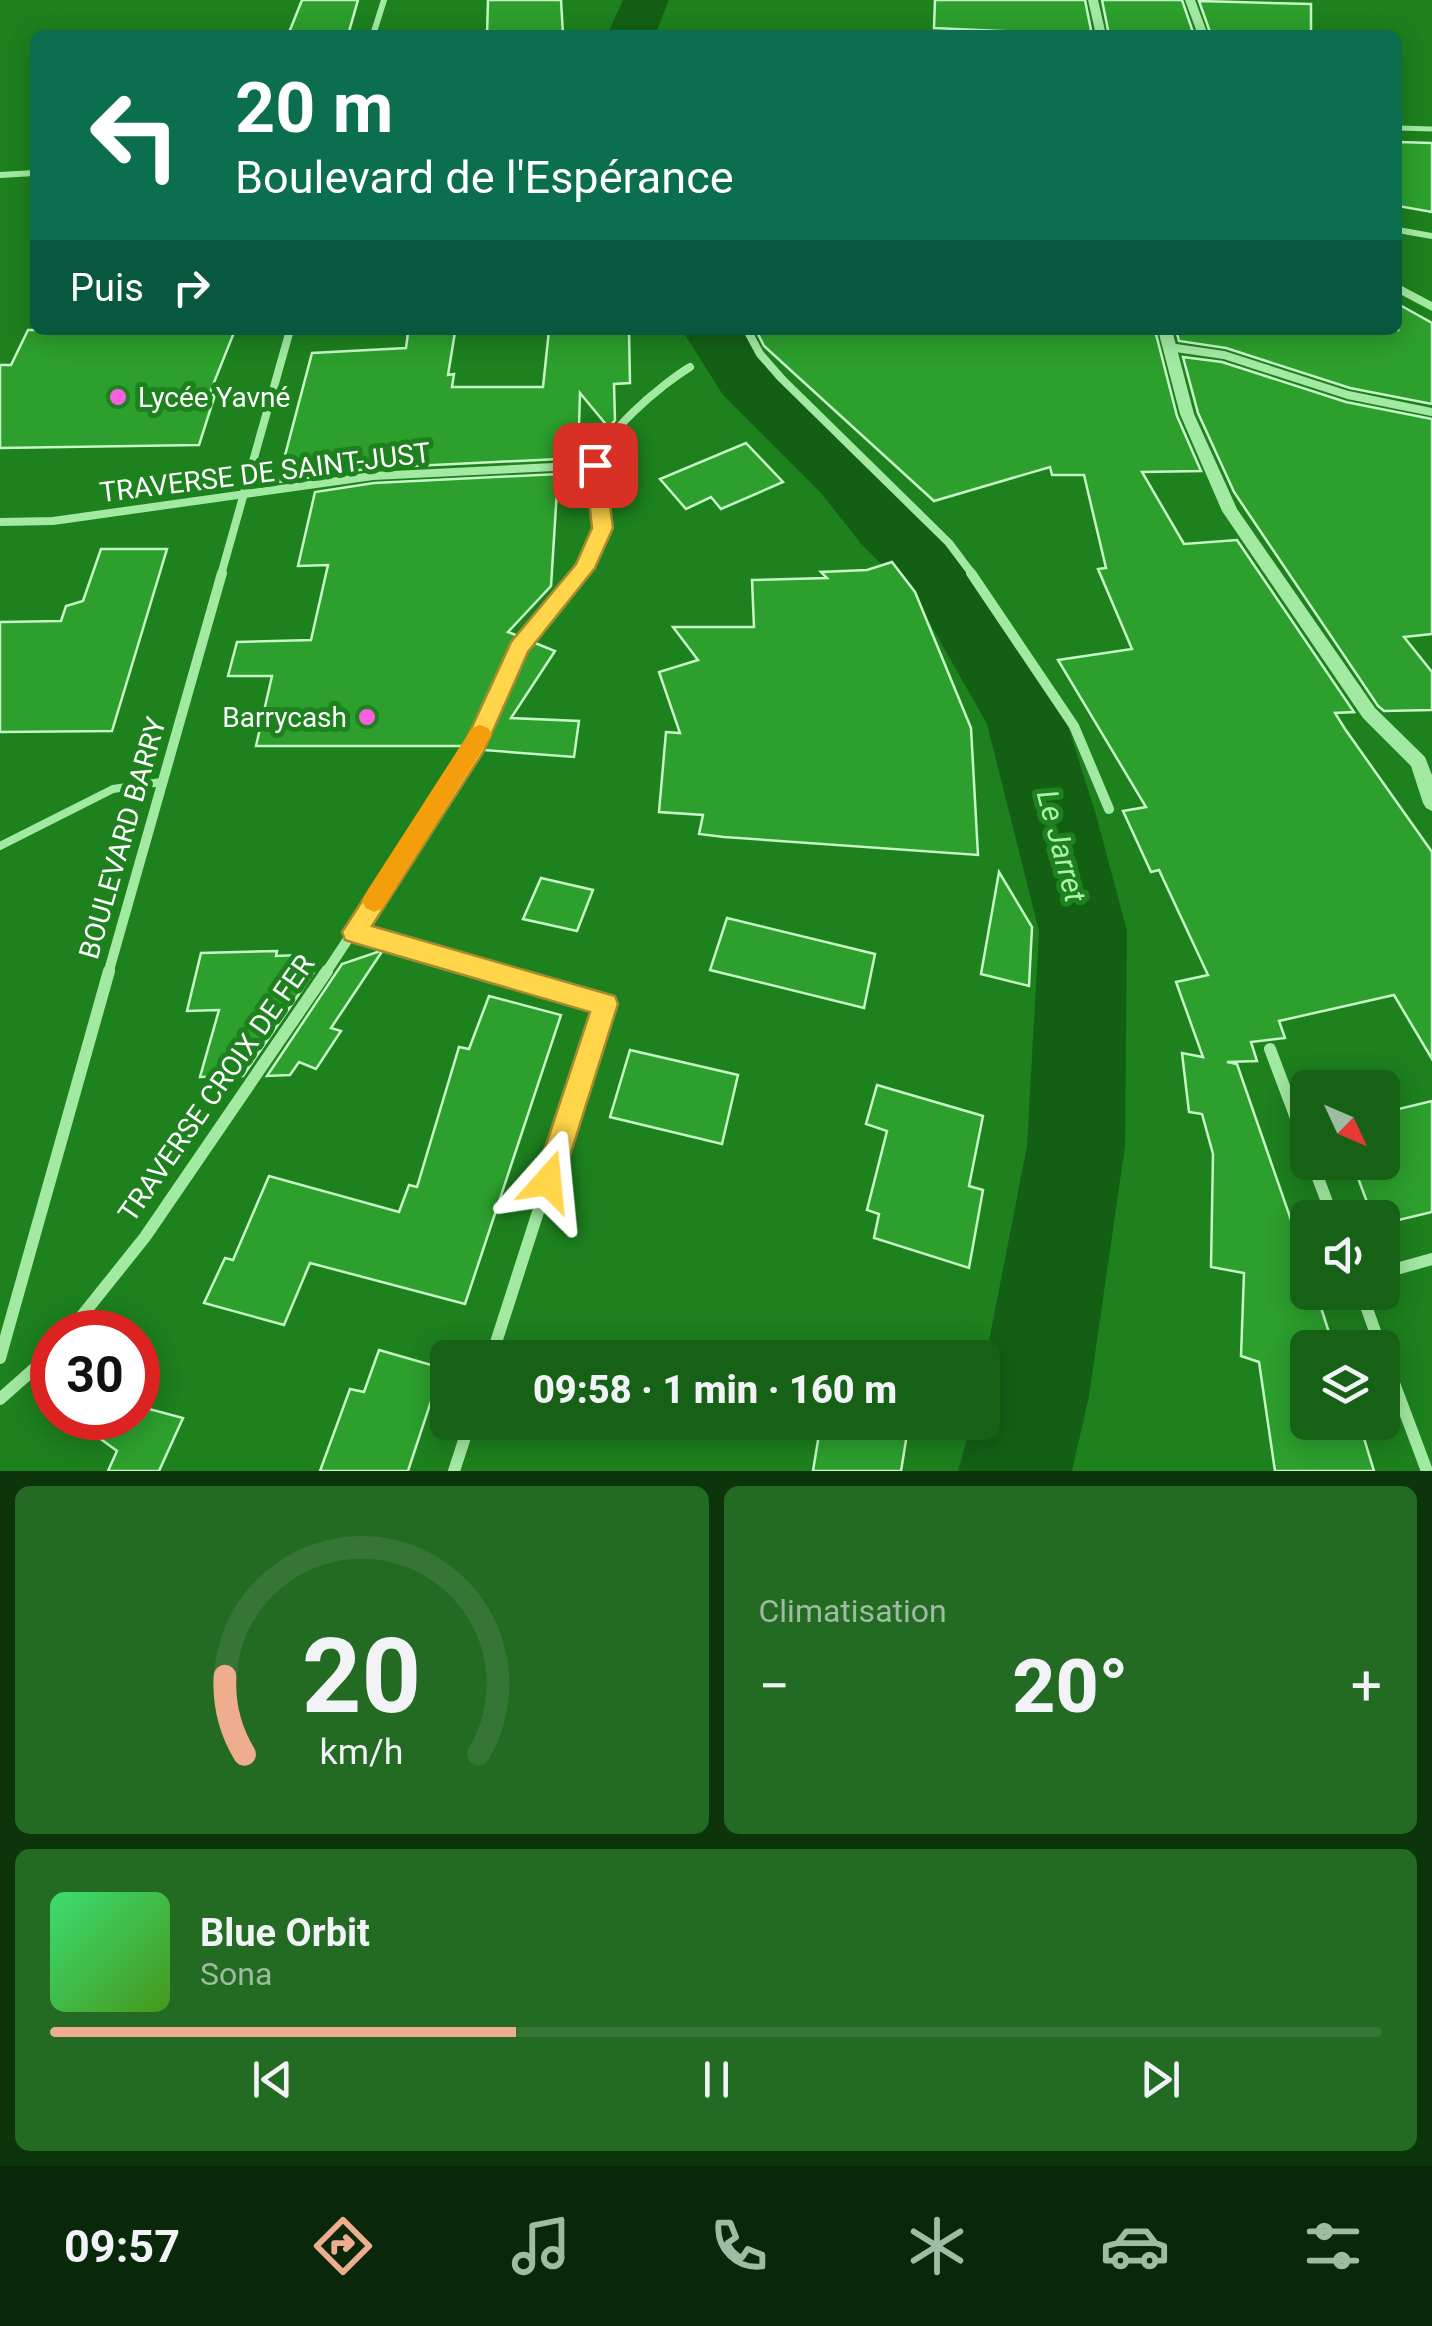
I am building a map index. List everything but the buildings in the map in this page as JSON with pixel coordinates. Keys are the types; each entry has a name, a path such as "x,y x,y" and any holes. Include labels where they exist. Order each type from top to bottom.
{"street":[{"path":"374,30 384,0"},
{"path":"1093,0 1100,30"},
{"path":"1190,0 1201,30"},
{"path":"0,175 30,173"},
{"path":"1402,231 1432,236"},
{"path":"1402,290 1432,307"},
{"name":"BOULEVARD BARRY","path":"0,1358 289,335"},
{"path":"750,335 781,378 950,543 998,608 1074,726 1108,808"},
{"path":"1167,338 1348,395 1432,412"},
{"path":"1167,338 1187,414 1230,512 1369,713 1425,761 1432,803"},
{"path":"595,465 612,436 659,386 690,367"},
{"name":"TRAVERSE DE SAINT-JUST","path":"0,522 53,521 373,476 595,465"},
{"name":"TRAVERSE CROIX DE FER","path":"87,1310 145,1237 354,932 476,745 519,648 585,568 602,528 595,465"},
{"path":"354,932 605,1004 497,1340"},
{"path":"1270,1049 1290,1102"},
{"path":"1400,1268 1432,1260"},
{"path":"0,1399 30,1372"},
{"path":"1400,1398 1427,1471"},
{"path":"454,1471 464,1440"}],"lane":[{"path":"1402,128 1432,128"},
{"path":"0,846 113,789 161,782"}],"waterway":[{"name":"Le Jarret","path":"633,30 646,0"},
{"name":"Le Jarret","path":"716,335 746,380 845,476 887,527 941,578 1026,720 1054,815 1083,931 1076,1146 1034,1396 1015,1471"}],"slow traffic":[{"path":"374,901 480,734"}],"place":[{"name":"Lycée Yavné","path":"118,397"},
{"name":"Barrycash","path":"367,717"}],"route":[{"path":"548,1181 605,1004 354,932 476,745 519,648 585,568 602,528 595,465"}]}
